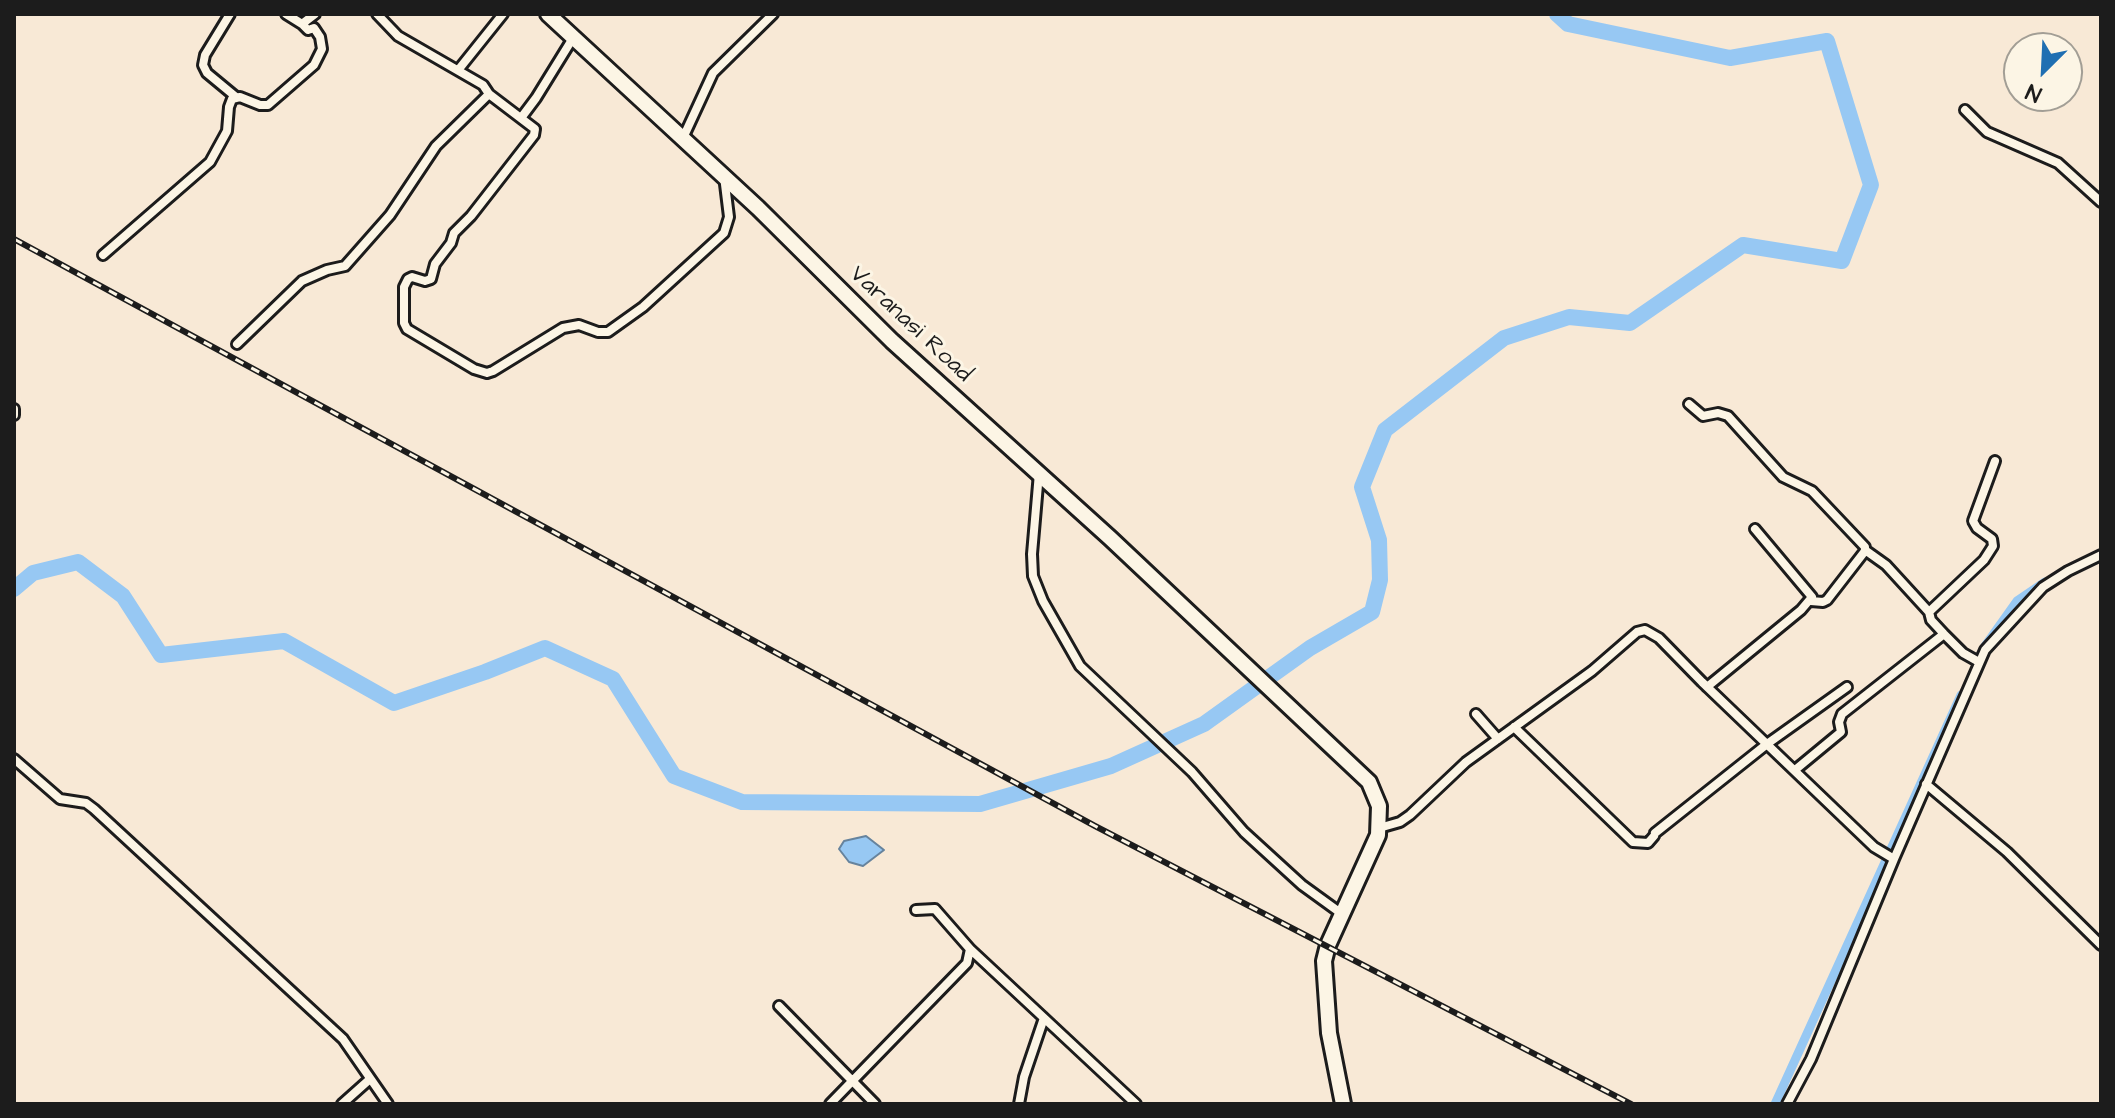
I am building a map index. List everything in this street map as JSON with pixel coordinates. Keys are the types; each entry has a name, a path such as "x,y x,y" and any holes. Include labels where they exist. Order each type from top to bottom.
{"highway":[{"name":"Varanasi Road","path":"548,14 724,175 892,341 1039,473 1369,782 1379,806 1379,828"},
{"path":"1343,1104 1329,1033 1325,952 1379,828"}],"street":[{"path":"230,14 205,55 203,65 207,73 236,97 260,105 268,105 314,65 322,49 320,37 314,28 308,30 286,14"},
{"path":"302,24 315,14"},
{"path":"377,14 398,36 483,85 489,94 535,129 534,135 471,216 454,233 451,243 435,264 431,279 408,279 403,294 407,329 430,346 480,372 493,371 563,328 579,325 605,333 643,307 724,233 729,217 724,175"},
{"path":"459,69 503,14"},
{"path":"682,139 713,73 773,14"},
{"path":"521,118 573,38"},
{"path":"237,344 302,281 345,266 390,215 436,146 489,94"},
{"path":"103,255 210,162 227,131 229,107 236,97"},
{"path":"1965,110 1987,132 2058,163 2101,202"},
{"path":"1689,404 1703,416 1718,413 1728,416 1783,477 1812,491 1865,550 1886,565 1929,612 1931,620 1944,634 1976,660"},
{"path":"1929,612 1984,560 1993,546 1992,539 1973,521 1995,461"},
{"path":"1039,473 1032,554 1034,583 1080,666 1192,772 1244,832 1302,885 1342,914"},
{"path":"1755,529 1808,590 1811,601"},
{"path":"1707,687 1811,601 1827,600 1865,550"},
{"path":"1787,1104 1811,1059 1891,857 1926,784 1976,660 2039,591 2068,571 2101,555"},
{"path":"1379,828 1400,822 1410,815 1459,768 1592,671 1641,631 1655,634 1879,850 1891,857"},
{"path":"1795,770 1841,732 1839,722 1842,714 1944,634"},
{"path":"1514,727 1633,842 1648,843 1654,834 1767,744 1847,687"},
{"path":"1476,714 1498,739"},
{"path":"14,759 60,799 86,803 94,809 343,1039 388,1104"},
{"path":"1926,784 2007,852 2101,945"},
{"path":"916,910 935,909 970,949 1136,1104"},
{"path":"830,1104 967,963 970,949"},
{"path":"779,1006 875,1104"},
{"path":"1019,1104 1024,1077 1044,1018"},
{"path":"342,1104 370,1079"}],"water":[{"path":"866,836 884,850 863,866 849,862 839,849 844,841"}],"waterway":[{"path":"14,589 33,573 78,562 123,596 161,655 284,641 394,703 545,648 613,679 674,776 742,802 980,804 1111,766 1204,724 1310,648 1372,612 1380,580 1379,540 1362,487 1385,430 1504,338 1569,317 1630,323 1743,245 1842,261 1871,185 1827,41 1730,58 1568,24 1557,14"},
{"path":"1985,646 2017,601 2045,582"},
{"path":"1775,1104 1961,695"}],"railway":[{"path":"14,239 1095,826 1631,1104"}]}
